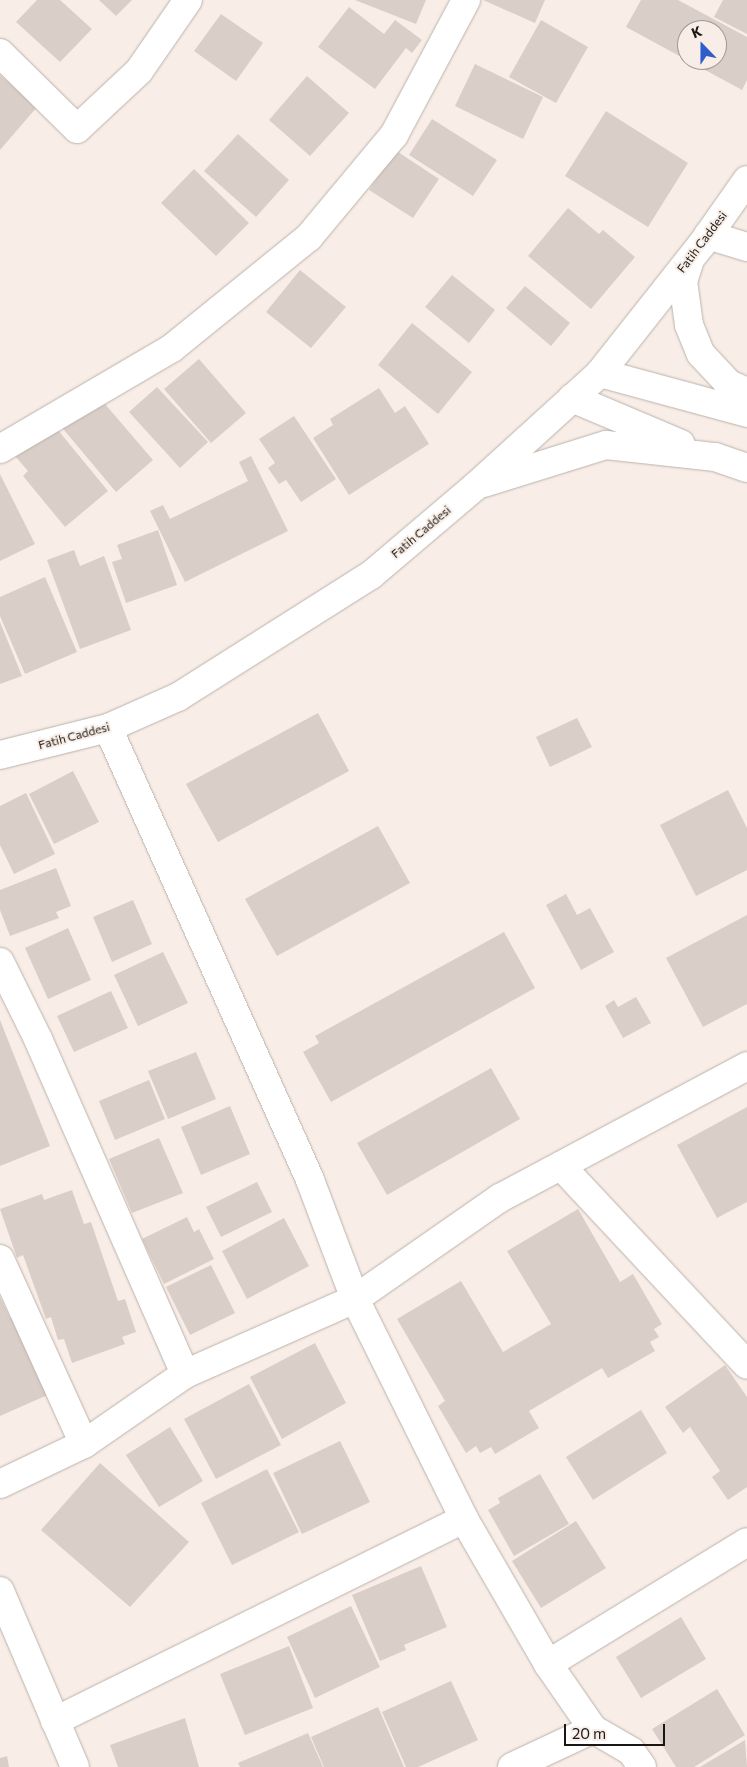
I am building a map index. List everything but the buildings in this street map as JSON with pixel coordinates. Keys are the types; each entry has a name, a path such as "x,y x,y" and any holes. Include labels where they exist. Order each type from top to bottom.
{"street":[{"path":"0,53 77,129 138,71 188,0"},
{"path":"0,449 172,348 309,236 394,135 466,0"},
{"name":"Fatih Caddesi","path":"0,755 108,728 178,697 371,574 476,486 600,373 690,260 747,180"},
{"path":"708,235 747,248"},
{"path":"690,260 684,281 689,325 701,354 729,384 747,392"},
{"path":"600,373 747,412"},
{"path":"572,398 715,457 747,468"},
{"path":"476,486 606,445 715,457"},
{"path":"108,728 310,1180 355,1299 464,1519 548,1664 593,1729 631,1752 642,1767"},
{"path":"0,962 38,1039 185,1374"},
{"path":"0,1484 84,1444 185,1374 355,1299 500,1198 747,1066"},
{"path":"561,1166 747,1365"},
{"path":"0,1259 84,1444"},
{"path":"55,1721 464,1519"},
{"path":"548,1664 747,1542"},
{"path":"0,1591 75,1767"},
{"path":"512,1767 593,1729"}]}
